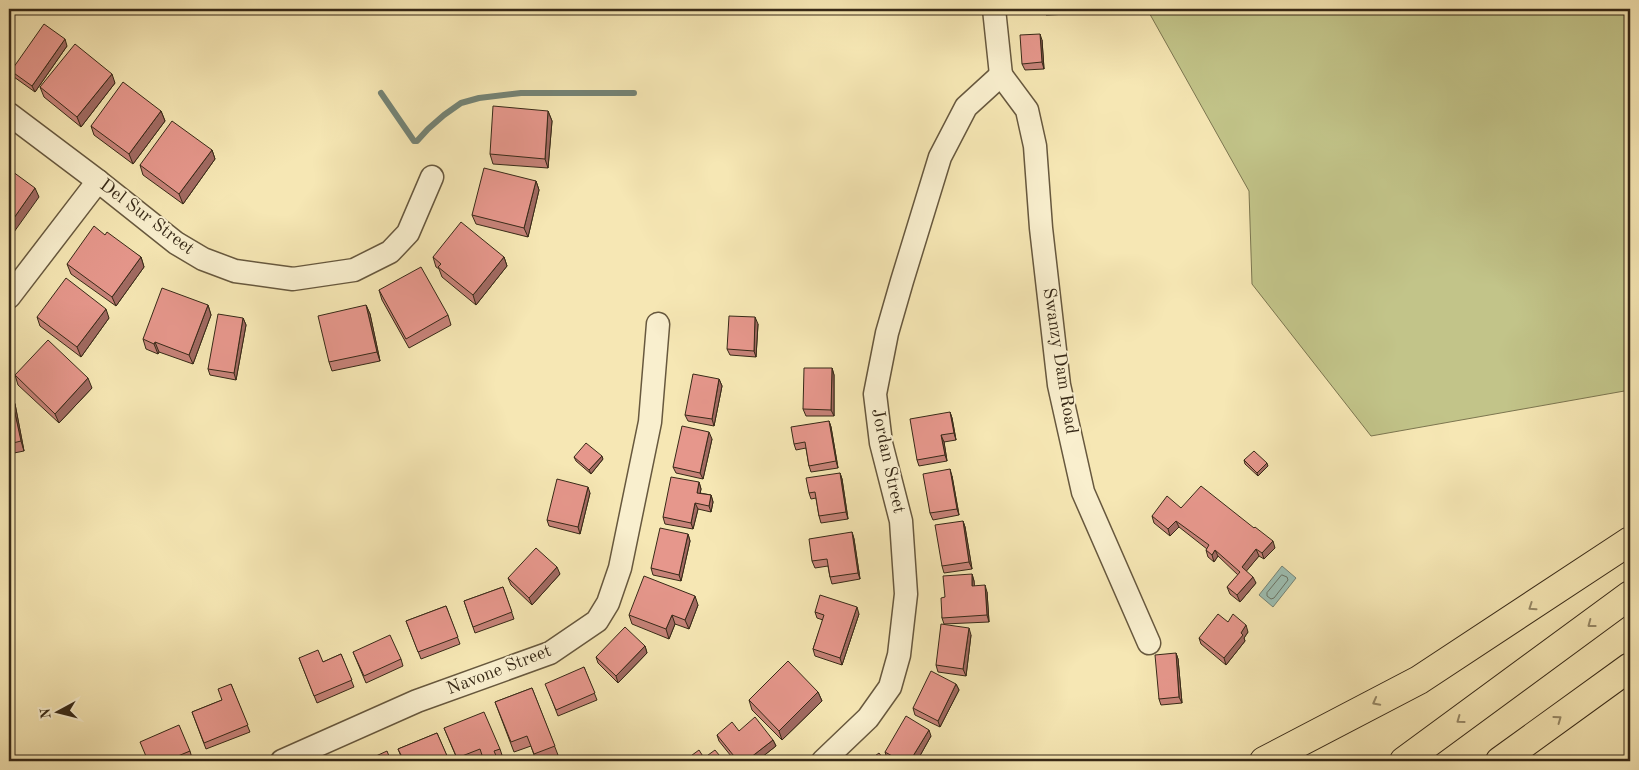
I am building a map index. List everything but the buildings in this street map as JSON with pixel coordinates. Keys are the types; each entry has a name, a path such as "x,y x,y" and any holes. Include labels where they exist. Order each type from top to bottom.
{"highway":[{"path":"1264,761 1419,680 1630,541"},
{"path":"1404,761 1630,594"},
{"path":"1507,757 1630,667"}],"street":[{"path":"994,9 1001,75"},
{"name":"Swanzy Dam Road","path":"1001,75 1027,110 1035,146 1041,228 1059,385 1083,492 1148,643"},
{"name":"Jordan Street","path":"824,761 868,718 890,687 899,655 906,594 901,521 881,443 875,394 899,290 940,157 966,107 1001,75"},
{"name":"Del Sur Street","path":"9,114 176,243 203,259 235,271 293,279 354,270 390,252 408,234 432,177"},
{"path":"9,297 98,181"},
{"name":"Navone Street","path":"282,761 417,701 550,653 597,621 608,603 620,568 650,422 658,324"}],"green space":[{"path":"1147,9 1630,9 1630,390 1371,436 1252,284 1249,191"}],"water":[{"path":"1282,566 1296,578 1273,607 1259,595"}],"waterway":[{"path":"381,93 414,141 417,141 444,115 461,103 479,98 521,93 634,93"}]}
